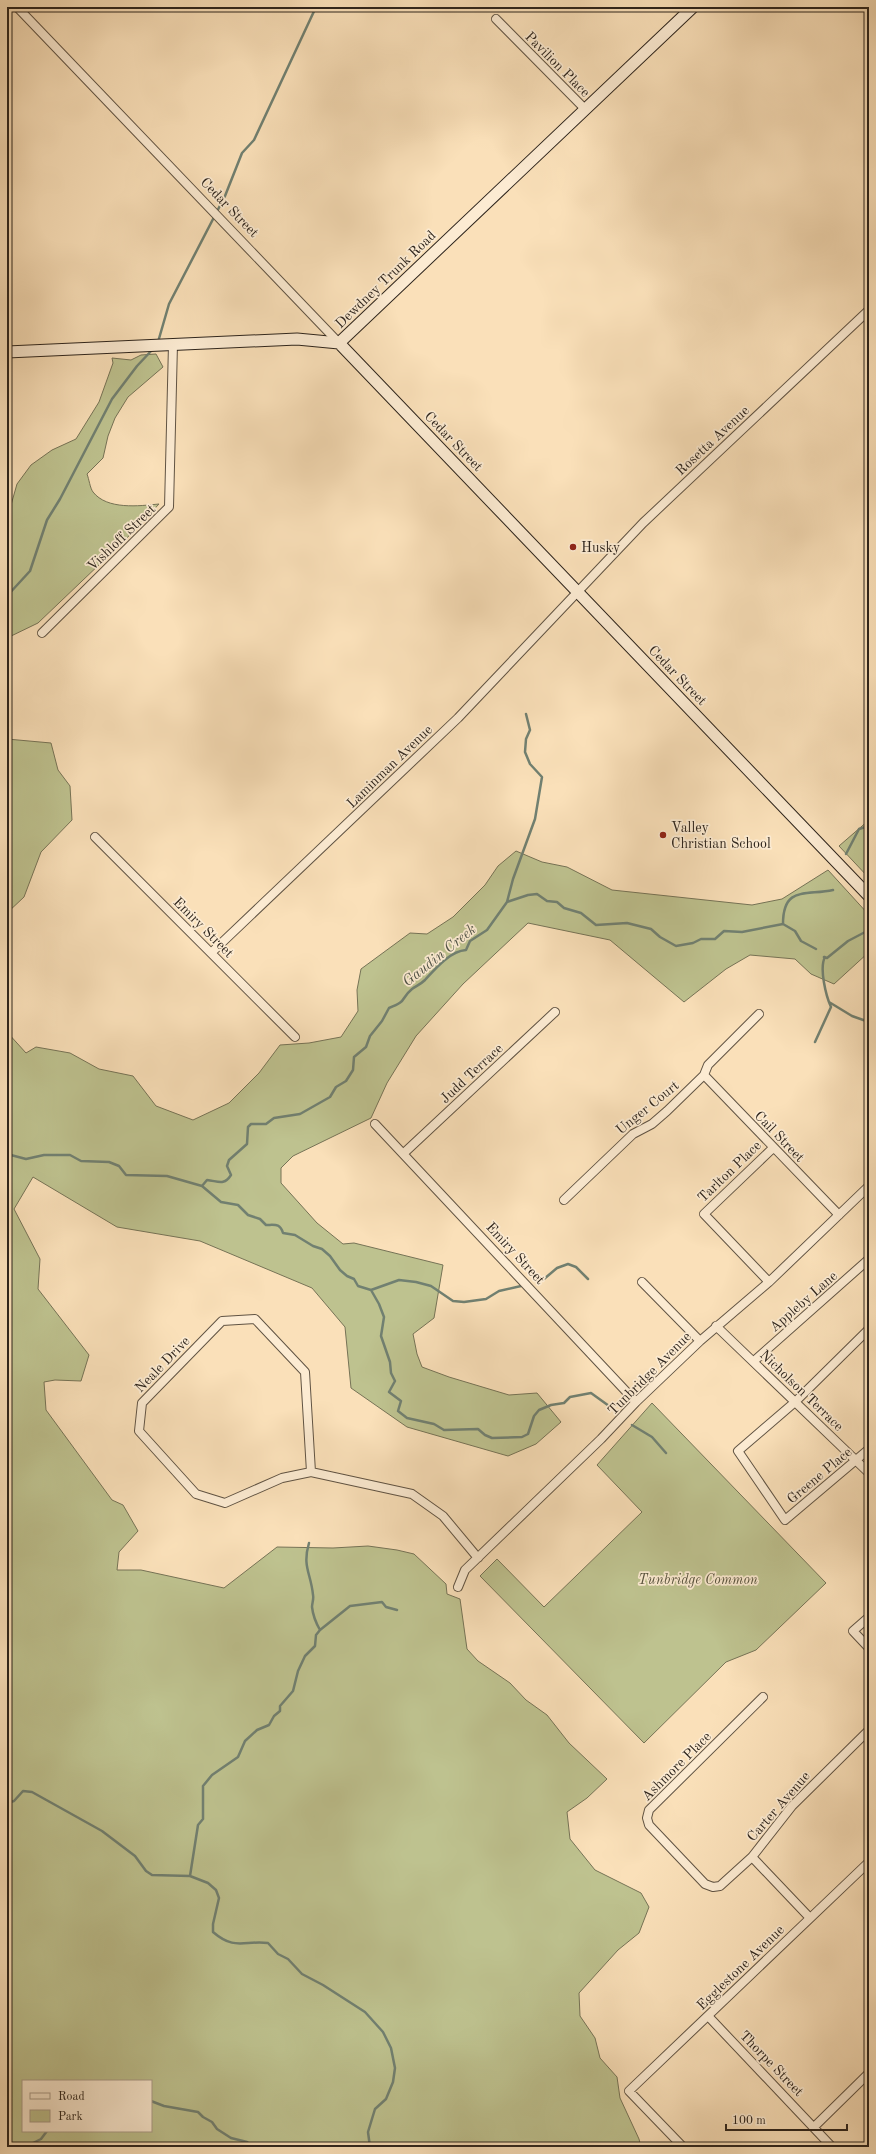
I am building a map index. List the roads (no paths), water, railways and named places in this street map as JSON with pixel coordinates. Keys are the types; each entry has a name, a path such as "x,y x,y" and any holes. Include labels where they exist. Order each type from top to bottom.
{"main road":[{"name":"Dewdney Trunk Road","path":"7,352 297,339 339,343 693,7"},
{"name":"Cedar Street","path":"339,343 869,896"}],"street":[{"name":"Cedar Street","path":"17,7 339,343"},
{"name":"Pavilion Place","path":"496,19 585,109"},
{"name":"Rosetta Avenue","path":"578,593 643,523 869,310"},
{"name":"Vishloff Street","path":"42,633 169,507 173,344"},
{"name":"Laminman Avenue","path":"211,953 458,718 578,593"},
{"name":"Emiry Street","path":"95,836 295,1037"},
{"name":"Judd Terrace","path":"404,1153 555,1012"},
{"name":"Unger Court","path":"564,1200 633,1134 652,1124 667,1111 704,1075 708,1065 759,1014"},
{"name":"Cail Street","path":"704,1075 839,1215"},
{"name":"Emiry Street","path":"375,1124 404,1153 636,1402"},
{"name":"Tarlton Place","path":"769,1282 704,1214 773,1148"},
{"name":"Tunbridge Avenue","path":"458,1587 465,1570 601,1439 636,1402 716,1326 769,1282 869,1186"},
{"name":"Appleby Lane","path":"754,1361 869,1260"},
{"path":"642,1282 700,1341"},
{"name":"Neale Drive","path":"311,1472 306,1372 255,1320 222,1321 142,1402 139,1431 196,1494 225,1503 282,1478 311,1472 412,1494 443,1516 478,1558"},
{"name":"Nicholson Terrace","path":"716,1326 869,1473"},
{"path":"795,1402 869,1329"},
{"name":"Greene Place","path":"795,1402 738,1451 785,1520 869,1449"},
{"path":"869,1617 853,1631 869,1648"},
{"name":"Ashmore Place","path":"752,1856 720,1886 713,1887 705,1884 649,1825 647,1818 650,1810 763,1697"},
{"name":"Carter Avenue","path":"810,1918 752,1856 792,1806 869,1730"},
{"name":"Egglestone Avenue","path":"683,2147 629,2091 869,1862"},
{"name":"Thorpe Street","path":"708,2016 815,2126 832,2147"},
{"path":"815,2126 869,2073"}],"waterway":[{"path":"158,342 169,304 225,196 242,153 254,140 316,7"},
{"path":"7,596 30,571 47,520 60,499 112,399 137,366 153,349"},
{"path":"507,902 513,879 535,819 542,777 530,764 525,752 526,739 530,730 526,714"},
{"path":"846,854 859,829 869,826"},
{"path":"783,924 784,912 787,903 792,898 806,893 833,890"},
{"name":"Gaudin Creek","path":"7,1154 26,1159 44,1155 70,1155 81,1161 109,1162 119,1166 126,1175 167,1176 202,1186 207,1180 220,1182 226,1181 231,1175 227,1166 229,1160 247,1144 248,1127 251,1124 266,1124 274,1118 300,1114 330,1097 336,1087 346,1081 353,1070 354,1057 366,1047 370,1036 382,1021 389,1008 401,1002 408,992 423,981 449,957 460,951 466,950 470,941 487,930 507,902 528,895 537,894 547,901 557,902 564,908 581,913 596,925 627,923 651,929 660,937 676,946 693,943 701,939 715,939 724,931 742,932 783,924 795,931 801,941 816,949"},
{"path":"824,957 827,958 848,941 869,930"},
{"path":"815,1042 831,1007 825,989 823,975 823,962 825,957"},
{"path":"829,1002 852,1016 869,1022"},
{"path":"202,1186 221,1202 238,1205 248,1215 260,1219 266,1225 279,1226 283,1233 295,1235 313,1246 322,1249 330,1256 340,1270 347,1276 354,1279 358,1286 371,1290 384,1317 381,1336 390,1362 391,1373 395,1381 389,1392 401,1401 398,1411 407,1418 434,1424 444,1430 478,1429 485,1435 492,1438 522,1437 528,1434 534,1416 539,1410 551,1405 564,1403 570,1397 591,1393 616,1411"},
{"path":"544,1279 557,1268 568,1264 576,1267 588,1279"},
{"path":"371,1290 399,1280 416,1282 431,1286 453,1301 464,1302 486,1299 499,1291 521,1286"},
{"path":"632,1425 652,1437 666,1453"},
{"path":"309,1543 306,1558 312,1587 312,1607 320,1630"},
{"path":"190,1876 198,1825 203,1819 203,1786 212,1775 238,1757 245,1741 257,1730 269,1725 274,1716 280,1711 280,1706 293,1691 298,1671 305,1656 315,1646 316,1635 320,1630 350,1606 382,1602 386,1607 397,1610"},
{"path":"7,1803 14,1801 23,1791 32,1792 102,1831 135,1856 146,1871 152,1875 190,1876 208,1883 216,1890 219,1898 213,1924 213,1932 221,1938 234,1943 268,1943 278,1954 288,1959 302,1974 323,1985 365,2012 383,2032 391,2048 395,2068 393,2082 386,2099 375,2109 368,2132 370,2147"},
{"path":"152,2101 164,2106 198,2112 212,2122 217,2129 231,2138 247,2142 252,2147"},
{"path":"25,2147 41,2139 46,2132"}],"place":[{"name":"Husky","path":"573,547"},
{"name":"Valley Christian School","path":"663,835"}],"park label":[{"name":"Tunbridge Common","path":"698,1579"}]}
